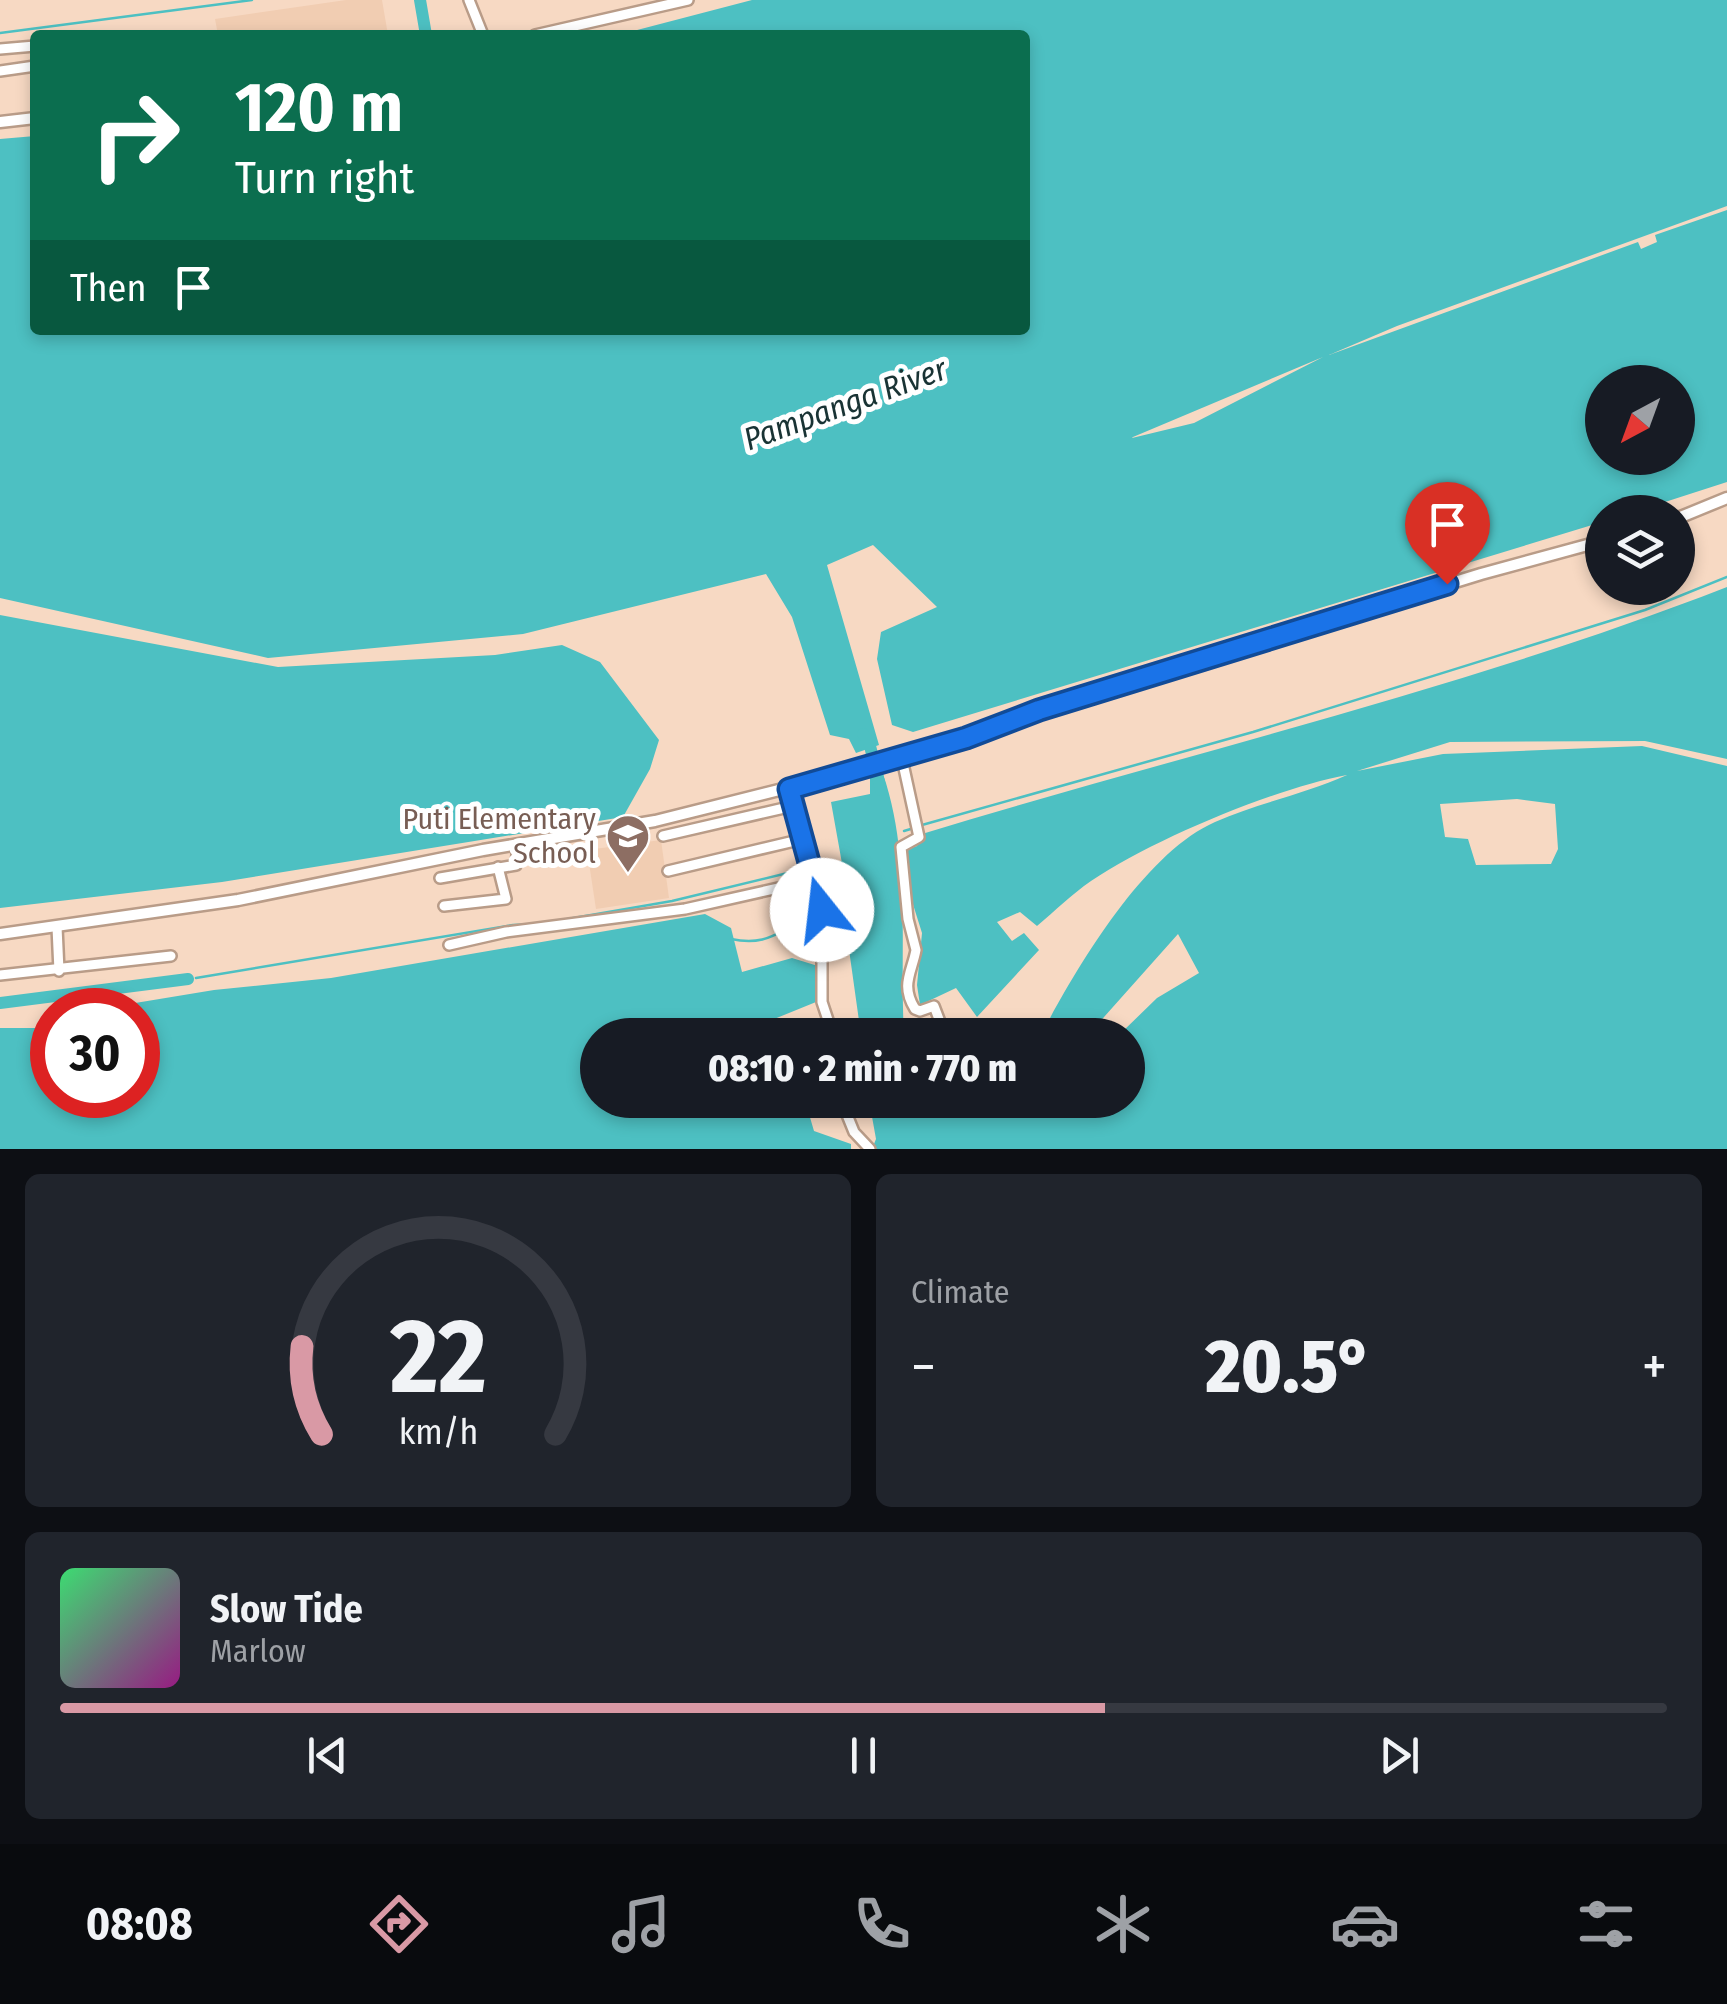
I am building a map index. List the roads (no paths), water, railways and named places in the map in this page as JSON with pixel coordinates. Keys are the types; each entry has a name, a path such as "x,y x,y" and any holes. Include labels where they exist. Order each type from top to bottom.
{"street":[{"path":"468,0 482,30"},
{"path":"556,30 688,0"},
{"path":"0,49 30,46"},
{"path":"0,71 30,67"},
{"path":"0,122 30,119"},
{"path":"1695,511 1727,498"},
{"path":"0,934 238,900 655,821 789,789 896,760 999,728 1054,705 1585,546"},
{"path":"896,760 919,836 901,847 908,919 916,950 907,969 908,991 915,1009 934,1006 939,1018"},
{"path":"789,789 822,910 822,1002 827,1018"},
{"path":"662,836 793,806"},
{"path":"668,870 804,839"},
{"path":"440,878 516,865 518,844"},
{"path":"444,906 506,899 498,867"},
{"path":"449,946 506,932 685,909 814,880"},
{"path":"57,927 59,970"},
{"path":"0,975 171,956"},
{"path":"848,1118 854,1132 870,1149"}],"water":[{"name":"Pampanga River","path":"752,0 1727,0 1727,206 1397,326 1329,355 1638,242 1641,249 1657,242 1655,235 1727,210 1727,482 1687,495 1585,495 1585,527 913,732 892,725 877,659 881,632 937,607 873,545 827,565 879,745 856,753 849,739 830,735 792,617 766,574 523,634 268,658 0,598 0,139 30,136 30,335 1030,335 1030,30 637,30","holes":["1323,357 1194,423 1133,437"]},
{"path":"1727,587 1727,759 1645,741 1450,742 1357,771 1443,754 1642,746 1727,766 1727,1149 872,1149 876,1139 872,1118 1145,1118 1145,1018 1136,1018 1157,998 1199,973 1178,934 1103,1018 1051,1018 1073,978 1138,885 1189,837 1231,815 1347,775 1250,804 1147,849 1091,881 1037,926 1020,912 997,922 1012,941 1024,933 1039,950 977,1017 956,988 920,1005 917,985 922,933 911,898 906,850 917,846 922,834 1529,657 1679,605 1695,605 1695,599","holes":["1517,799 1555,804 1558,849 1551,864 1476,865 1468,839 1445,837 1440,804"]},
{"path":"0,615 278,667 495,655 562,645 600,662 659,740 650,769 623,817 222,882 0,908"},
{"path":"883,774 898,838 903,1018 859,1018 845,921 854,911 853,886 843,869 831,802 870,794 870,777"},
{"path":"705,914 731,928 742,972 792,958 818,966 816,1002 777,1018 580,1018 580,1118 810,1118 814,1131 851,1144 851,1149 0,1149 0,1028 30,1028 30,1118 160,1118 160,999 331,978"}],"waterway":[{"path":"0,33 252,0"},
{"path":"420,0 425,30"},
{"path":"922,825 1253,732 1645,610 1727,577"},
{"path":"863,734 869,742 881,790"},
{"path":"904,831 914,828"},
{"path":"821,866 844,862"},
{"path":"562,920 672,901 808,868"},
{"path":"824,916 856,909"},
{"path":"731,939 767,938 816,918"},
{"path":"196,978 513,925 539,924"},
{"path":"0,1003 188,979"}],"place":[{"name":"Puti Elementary School","path":"628,874"}]}
